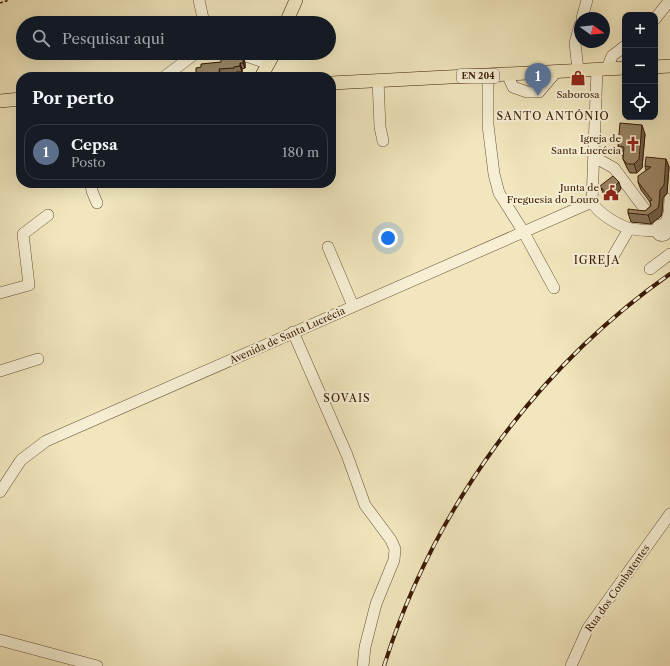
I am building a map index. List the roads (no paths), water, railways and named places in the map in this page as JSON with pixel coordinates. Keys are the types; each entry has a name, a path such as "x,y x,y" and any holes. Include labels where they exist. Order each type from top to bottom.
{"main road":[{"path":"289,16 296,0"},
{"path":"264,72 270,60"},
{"path":"271,60 272,72"},
{"path":"658,67 670,66"},
{"name":"EN 204","path":"336,83 622,68"},
{"path":"0,101 16,99"}],"street":[{"path":"199,0 203,16"},
{"path":"584,12 587,0"},
{"path":"658,15 670,0"},
{"path":"576,48 578,70"},
{"path":"622,48 612,56 602,69 594,157 592,202 601,214 629,229 665,232 670,199"},
{"path":"171,72 187,60"},
{"path":"507,74 513,87 527,92 539,92 556,72"},
{"path":"488,76 488,125 494,174 499,193 523,231 554,288"},
{"path":"378,80 380,127 384,141"},
{"path":"594,157 614,168 647,212"},
{"path":"92,188 97,203"},
{"name":"Avenida de Santa Lucrécia","path":"0,492 21,460 46,440 592,202"},
{"path":"0,293 29,285 23,234 48,215"},
{"path":"612,258 629,229"},
{"path":"328,247 353,306"},
{"path":"650,268 670,254"},
{"path":"293,332 347,455 365,505 391,540 395,549 394,560 376,604 365,647 363,666"},
{"path":"0,371 38,359"},
{"name":"Rua dos Combatentes","path":"571,666 588,628 670,514"},
{"path":"0,640 97,666"}],"railway":[{"path":"384,666 405,608 431,552 461,498 495,447 534,398 576,353 621,311 670,274"}],"place":[{"name":"Saborosa","path":"578,78"},
{"name":"Cepsa","path":"538,96"},
{"name":"Igreja de Santa Lucrécia","path":"633,144"},
{"name":"Junta de Freguesia do Louro","path":"611,193"}],"district":[{"name":"SANTO ANTÓNIO","path":"553,116"},
{"name":"IGREJA","path":"597,260"},
{"name":"SOVAIS","path":"347,398"}]}
